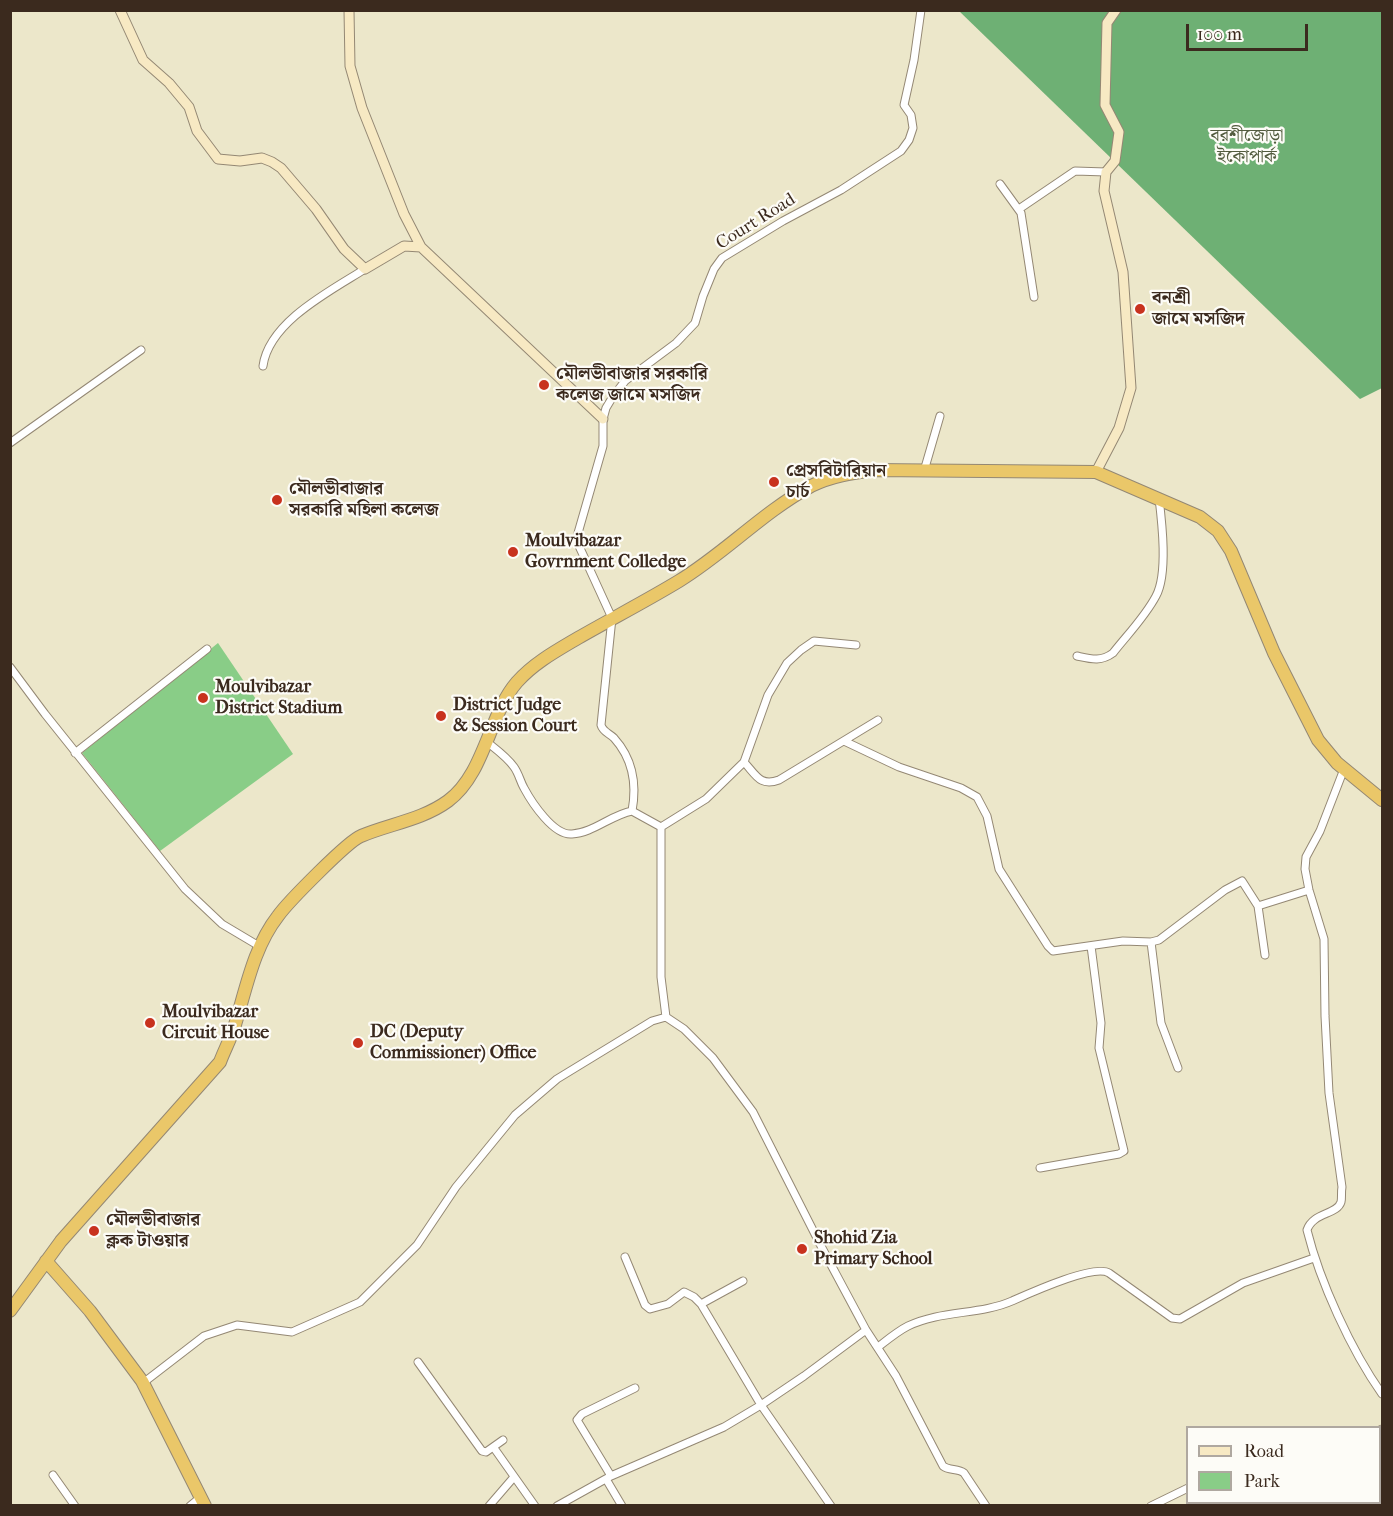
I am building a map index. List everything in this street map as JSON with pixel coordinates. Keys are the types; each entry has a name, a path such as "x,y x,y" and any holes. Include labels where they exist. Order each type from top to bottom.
{"highway":[{"path":"13,1303 61,1241 220,1062 233,1032 259,946 278,916 359,836 394,826 449,801 470,776 506,698 518,681 542,659 680,580 764,517 812,486 840,475 874,470 1096,472 1200,517 1218,531 1231,551 1274,653 1318,740 1344,769 1383,800"},
{"path":"46,1261 90,1311 144,1383 203,1501"}],"street":[{"path":"120,10 142,60 169,83 189,107 197,131 218,159 240,161 262,158 281,168 316,208 344,249 365,269"},
{"path":"349,10 350,66 362,108 404,214 421,247 603,419"},
{"name":"Court Road","path":"612,618 579,546 578,533 603,446 603,419 606,408 625,381 676,343 695,323 714,269 722,258 841,190 901,151 909,140 913,128 911,115 904,105 914,60 921,10"},
{"path":"1096,472 1119,428 1131,388 1123,272 1104,190 1107,172 1115,161 1119,132 1105,105 1107,23 1116,10"},
{"path":"1019,209 1075,171 1107,172"},
{"path":"1000,184 1019,209 1034,297"},
{"path":"263,366 264,355 278,333 310,303 404,246 421,247"},
{"path":"10,443 141,350"},
{"path":"924,471 940,416"},
{"path":"1077,656 1094,660 1107,658 1156,595 1162,569 1162,525 1159,498"},
{"path":"612,618 601,724 602,729 619,745 632,770 635,792 632,811"},
{"path":"661,827 706,799 744,762 768,695 787,663 814,641 856,645"},
{"path":"75,753 207,649"},
{"path":"10,667 75,753 185,890 222,924 259,946"},
{"path":"744,762 763,782 770,784 878,720"},
{"path":"844,741 899,767 962,788 977,796 987,816 999,869 1053,951 1122,941 1159,940 1225,890 1242,881 1258,906 1265,955"},
{"path":"487,742 510,761 537,807 551,825 561,833 572,834 590,829 621,813 632,811 661,827"},
{"path":"1344,769 1320,831 1306,856 1305,869 1324,939 1329,1093 1342,1187 1341,1202 1338,1207 1313,1218 1307,1230 1314,1258 1364,1368 1383,1394"},
{"path":"661,827 661,976 666,1017 684,1029 713,1058 753,1113 866,1330 896,1376 943,1466 947,1470 958,1470 964,1473 986,1506"},
{"path":"1258,906 1309,890"},
{"path":"1150,942 1161,1023 1178,1068"},
{"path":"1040,1168 1119,1154 1124,1151 1099,1048 1101,1023 1091,946"},
{"path":"144,1383 204,1336 237,1325 291,1332 360,1302 417,1245 456,1187 515,1115 557,1079 652,1021 666,1017"},
{"path":"625,1257 645,1305 650,1309 668,1304 684,1292 694,1297 700,1304 724,1340 761,1405 831,1506"},
{"path":"878,1347 912,1324 944,1315 1001,1305 1054,1283 1100,1270 1109,1273 1172,1318 1180,1319 1243,1283 1314,1258"},
{"path":"700,1304 743,1281"},
{"path":"557,1506 609,1478 724,1427 761,1405 866,1330"},
{"path":"418,1362 478,1448 486,1452 503,1440"},
{"path":"622,1506 577,1420 582,1414 635,1388"},
{"path":"494,1448 535,1506"},
{"path":"53,1475 75,1506"},
{"path":"489,1506 514,1478"},
{"path":"1151,1506 1186,1489"},
{"path":"190,1506 203,1501"}],"green space":[{"name":"বরশীজোড়া ইকোপার্ক","path":"959,11 1382,11 1382,388 1360,399"},
{"name":"Moulvibazar District Stadium","path":"218,643 293,754 160,851 82,753"}],"place":[{"name":"বনশ্রী জামে মসজিদ","path":"1140,309"},
{"name":"মৌলভীবাজার সরকারি কলেজ জামে মসজিদ","path":"544,385"},
{"name":"প্রেসবিটারিয়ান চার্চ","path":"774,482"},
{"name":"মৌলভীবাজার সরকারি মহিলা কলেজ","path":"277,500"},
{"name":"Moulvibazar Govrnment Colledge","path":"513,552"},
{"name":"Moulvibazar District Stadium","path":"203,698"},
{"name":"District Judge & Session Court","path":"441,716"},
{"name":"Moulvibazar Circuit House","path":"150,1023"},
{"name":"DC (Deputy Commissioner) Office","path":"358,1043"},
{"name":"মৌলভীবাজার ক্লক টাওয়ার","path":"94,1231"},
{"name":"Shohid Zia Primary School","path":"802,1249"}]}
